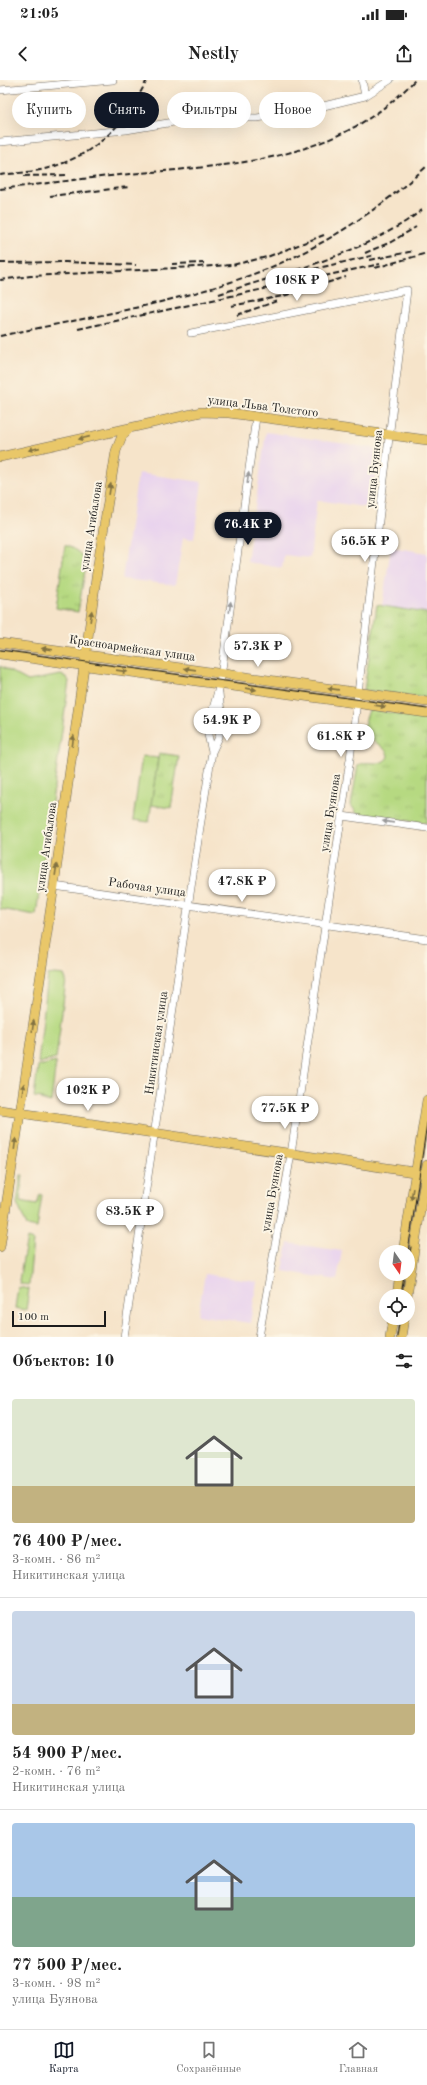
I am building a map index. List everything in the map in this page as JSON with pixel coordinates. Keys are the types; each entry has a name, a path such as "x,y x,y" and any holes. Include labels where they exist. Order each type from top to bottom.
{"main road":[{"name":"улица Льва Толстого","path":"0,457 201,412 256,417 427,440"},
{"name":"улица Агибалова","path":"0,1247 54,886 84,666 116,451 122,436 129,428"},
{"path":"98,435 104,435 113,440 116,451"},
{"name":"Красноармейская улица","path":"0,643 427,702"},
{"name":"Красноармейская улица","path":"0,654 219,687 358,703 427,713"},
{"path":"405,1245 427,1100"},
{"path":"0,1110 154,1132 416,1173 426,1171 408,1289"},
{"path":"390,1337 392,1325"},
{"path":"401,1337 403,1325"}],"street":[{"path":"0,90 55,83 113,80"},
{"path":"362,80 365,96"},
{"path":"0,142 126,130 204,117 257,118 307,110 365,96 390,80"},
{"name":"улица Буянова","path":"191,333 407,290 358,703 291,1154 259,1337"},
{"path":"212,712 219,687 256,417"},
{"path":"219,687 221,713"},
{"name":"Никитинская улица","path":"210,726 208,735 212,752"},
{"name":"Никитинская улица","path":"124,1337 212,752 219,737 220,727"},
{"path":"342,816 427,828"},
{"name":"Рабочая улица","path":"54,886 427,939"}],"shaded area":[{"path":"266,432 379,449 371,508 317,500 310,558 284,555 282,568 247,562"},
{"path":"138,473 202,482 194,539 183,538 175,585 122,579"},
{"path":"391,547 427,553 427,613 382,607"},
{"path":"288,1243 342,1251 337,1280 283,1271"},
{"path":"205,1274 257,1282 250,1323 198,1315"}],"green space":[{"path":"65,545 78,552 85,561 86,565 78,612 56,608"},
{"path":"377,605 427,613 427,698 364,690"},
{"path":"0,666 28,681 61,675 66,677 69,681 36,915 0,909"},
{"path":"369,710 427,717 427,823 358,815 351,805 358,765 382,762 388,755 382,747 365,734 364,725"},
{"path":"159,753 179,756 171,808 151,805"},
{"path":"142,756 158,758 149,822 133,820"},
{"path":"48,975 64,975 66,980 56,1059 38,1063"},
{"path":"56,1062 51,1102 42,1100 42,1098 34,1097 38,1066"},
{"path":"21,1175 23,1175 20,1201 37,1204 40,1194 42,1195 37,1228 27,1226 17,1203"},
{"path":"27,1238 33,1240 29,1285 20,1284 19,1280"},
{"path":"18,1287 29,1289 26,1310 15,1308"}],"tunnel":[{"path":"210,726 212,712"},
{"path":"220,727 221,713"}],"tram line":[{"path":"0,650 427,709"},
{"path":"409,1245 427,1123"},
{"path":"402,1289 403,1281"},
{"path":"397,1337 399,1325"}],"railway":[{"path":"0,175 42,170 71,160 85,152 98,143 121,122 147,80"},
{"path":"0,189 97,177 208,167 246,162 283,154 318,144 352,128 384,107 415,80"},
{"path":"0,336 134,308 200,292 264,270 308,250 350,226 390,197 427,166"},
{"path":"24,176 66,175"},
{"path":"50,196 129,187"},
{"path":"219,294 325,260 350,250 376,239 422,210"},
{"path":"365,253 391,242 416,227"},
{"path":"0,280 31,276 232,265 267,257 324,235"},
{"path":"370,260 414,251"},
{"path":"375,268 427,253"},
{"path":"305,271 375,255"},
{"path":"0,263 66,262 136,265"},
{"path":"172,264 204,263"},
{"path":"78,329 380,264"},
{"path":"231,306 283,296 346,277"},
{"path":"237,315 277,301"}]}
